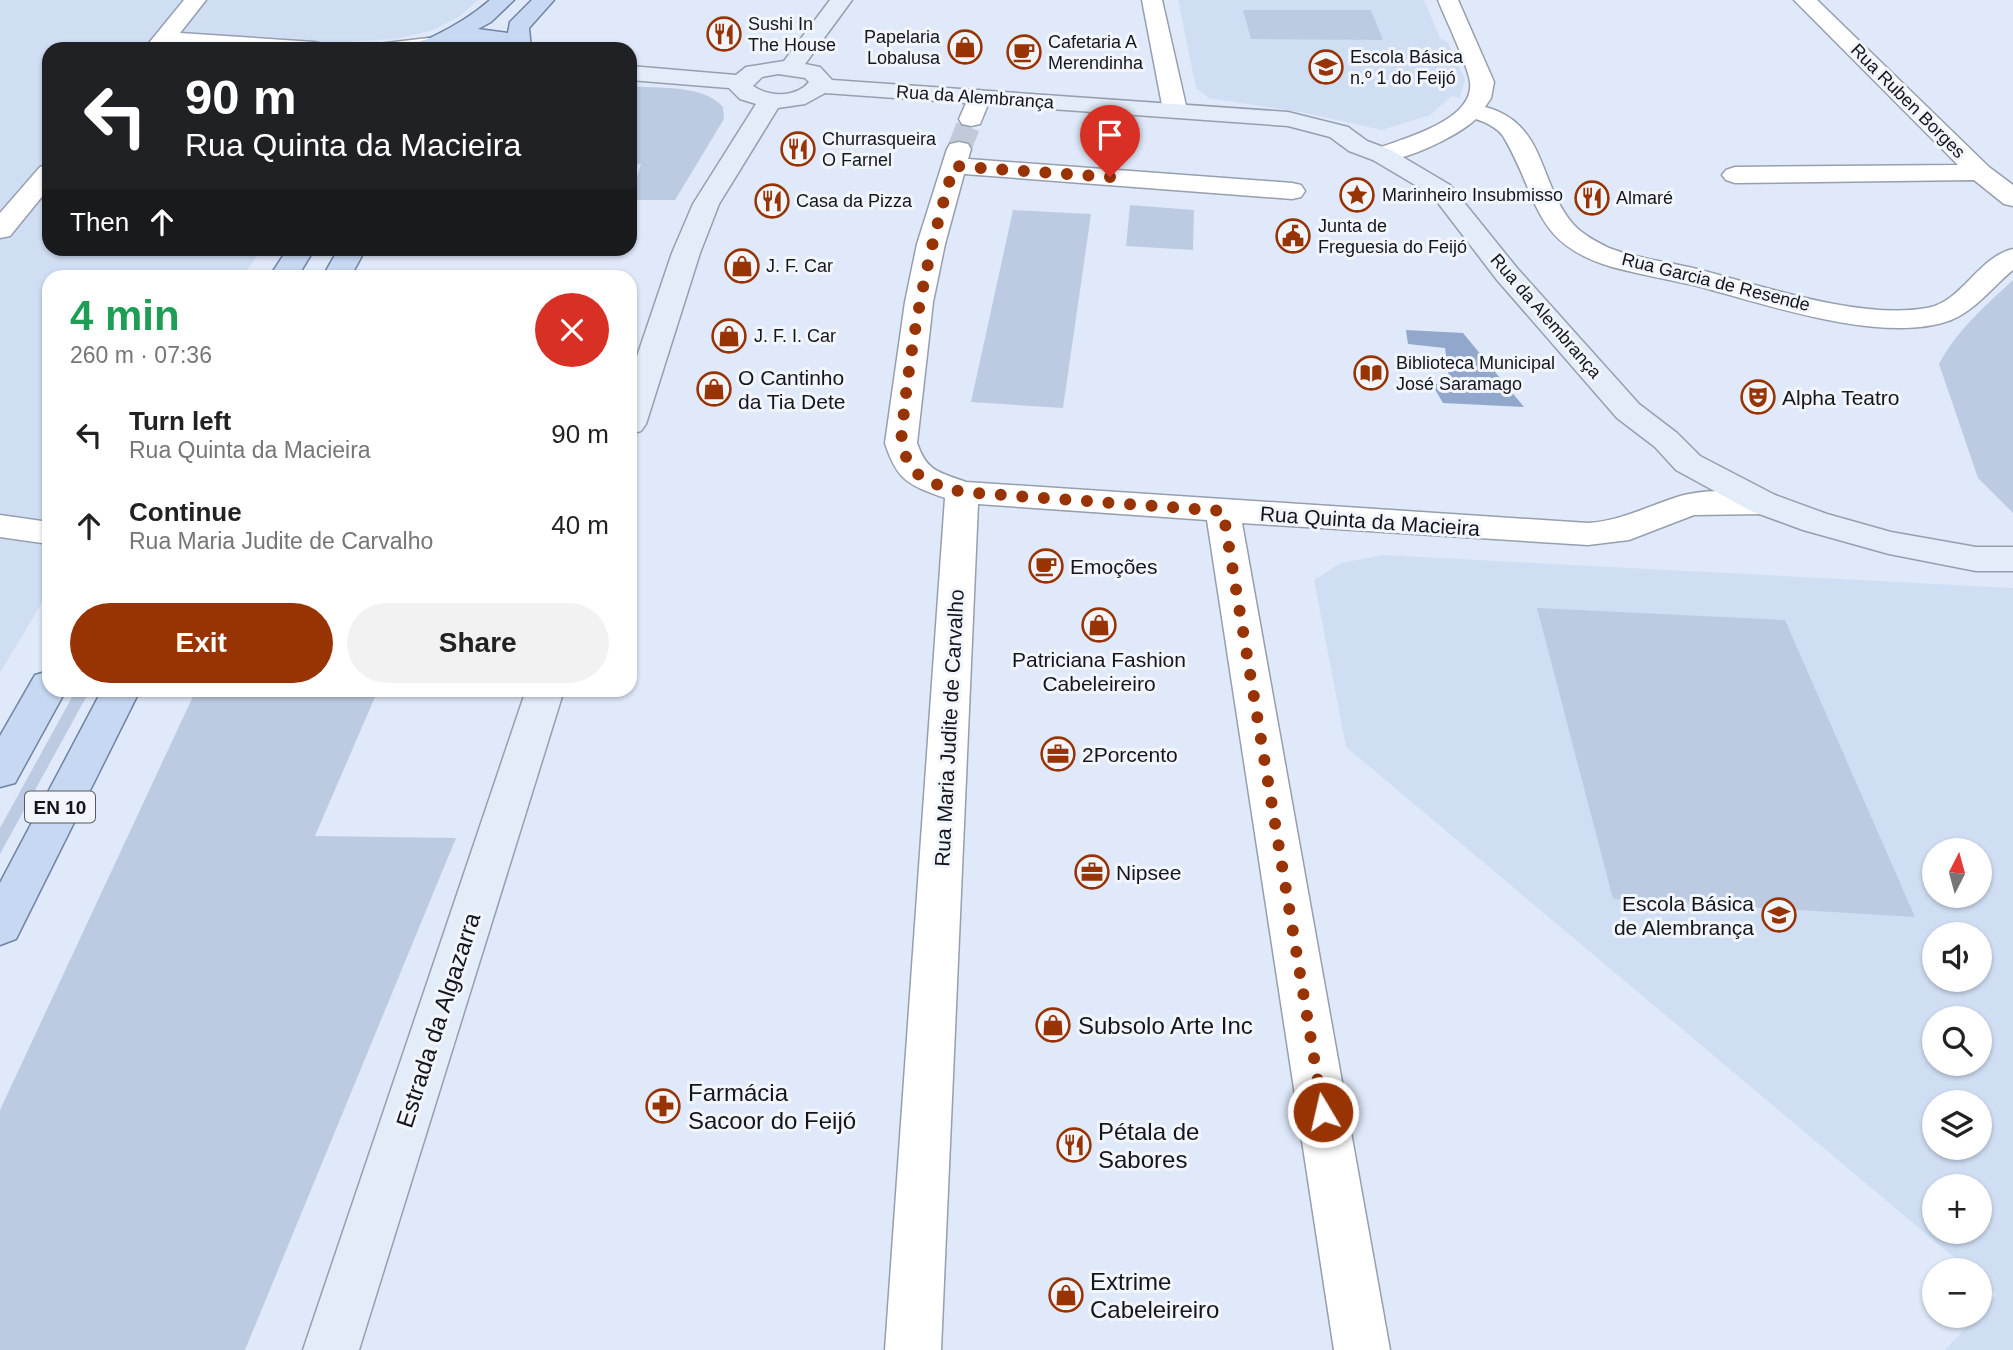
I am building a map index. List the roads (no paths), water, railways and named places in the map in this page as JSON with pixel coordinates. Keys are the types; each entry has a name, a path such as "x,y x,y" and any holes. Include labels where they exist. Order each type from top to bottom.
{"main road":[{"path":"435,42 472,25 503,0"},
{"path":"519,42 518,27 544,0"},
{"path":"791,67 841,0"},
{"path":"444,42 469,37 491,37 511,42"},
{"path":"637,73 741,82 754,72 791,67 818,76 819,86 813,93 801,97 770,101 746,94 741,89 741,82"},
{"name":"Rua da Alembrança","path":"819,86 975,108 1175,110 1215,115 1370,151 1441,190 1507,274 1628,411 1677,452 1763,503 1815,522 1889,543 1976,559 2013,559"},
{"path":"637,403 686,253 706,204 770,101"},
{"name":"Rua da Alembrança","path":"1677,452 1891,518 2013,547"},
{"path":"0,772 42,697"},
{"name":"EN 10","path":"0,926 117,697"},
{"name":"Estrada da Algazarra","path":"331,1350 543,697"}],"street":[{"path":"161,42 195,0"},
{"path":"1152,0 1175,110"},
{"path":"1370,151 1453,127 1471,111 1482,94 1482,82 1448,0"},
{"name":"Rua Ruben Borges","path":"1805,0 1980,172 2013,198"},
{"name":"Rua Garcia de Resende","path":"1471,111 1505,123 1516,134 1548,208 1565,232 1591,250 1629,262 1834,311 1894,318 1929,317 1956,307 2002,263 2013,257"},
{"path":"962,492 922,478 908,464 901,443 919,302 931,244 957,157 1292,191"},
{"path":"1735,175 1980,172"},
{"path":"0,230 42,180"},
{"path":"1677,452 1692,483 1690,504"},
{"name":"Rua Quinta da Macieira","path":"962,492 1588,534 1617,532 1690,504 1763,503"},
{"name":"Rua Maria Judite de Carvalho","path":"913,1350 962,492"},
{"path":"1223,511 1362,1350"},
{"path":"0,526 42,532"}],"tunnel":[{"path":"959,149 971,119"}],"place":[{"name":"Sushi In The House","path":"724,34"},
{"name":"Papelaria Lobalusa","path":"965,47"},
{"name":"Cafetaria A Merendinha","path":"1024,52"},
{"name":"Escola Básica n.º 1 do Feijó","path":"1326,67"},
{"name":"Churrasqueira O Farnel","path":"798,149"},
{"name":"Marinheiro Insubmisso","path":"1357,195"},
{"name":"Almaré","path":"1592,198"},
{"name":"Casa da Pizza","path":"772,201"},
{"name":"Junta de Freguesia do Feijó","path":"1293,236"},
{"name":"J. F. Car","path":"742,266"},
{"name":"J. F. I. Car","path":"729,336"},
{"name":"Biblioteca Municipal José Saramago","path":"1371,373"},
{"name":"O Cantinho da Tia Dete","path":"714,389"},
{"name":"Alpha Teatro","path":"1758,397"},
{"name":"Emoções","path":"1046,566"},
{"name":"Patriciana Fashion Cabeleireiro","path":"1099,625"},
{"name":"2Porcento","path":"1058,754"},
{"name":"Nipsee","path":"1092,872"},
{"name":"Escola Básica de Alembrança","path":"1779,915"},
{"name":"Subsolo Arte Inc","path":"1053,1025"},
{"name":"Farmácia Sacoor do Feijó","path":"663,1106"},
{"name":"Pétala de Sabores","path":"1074,1145"},
{"name":"Extrime Cabeleireiro","path":"1066,1295"}]}
